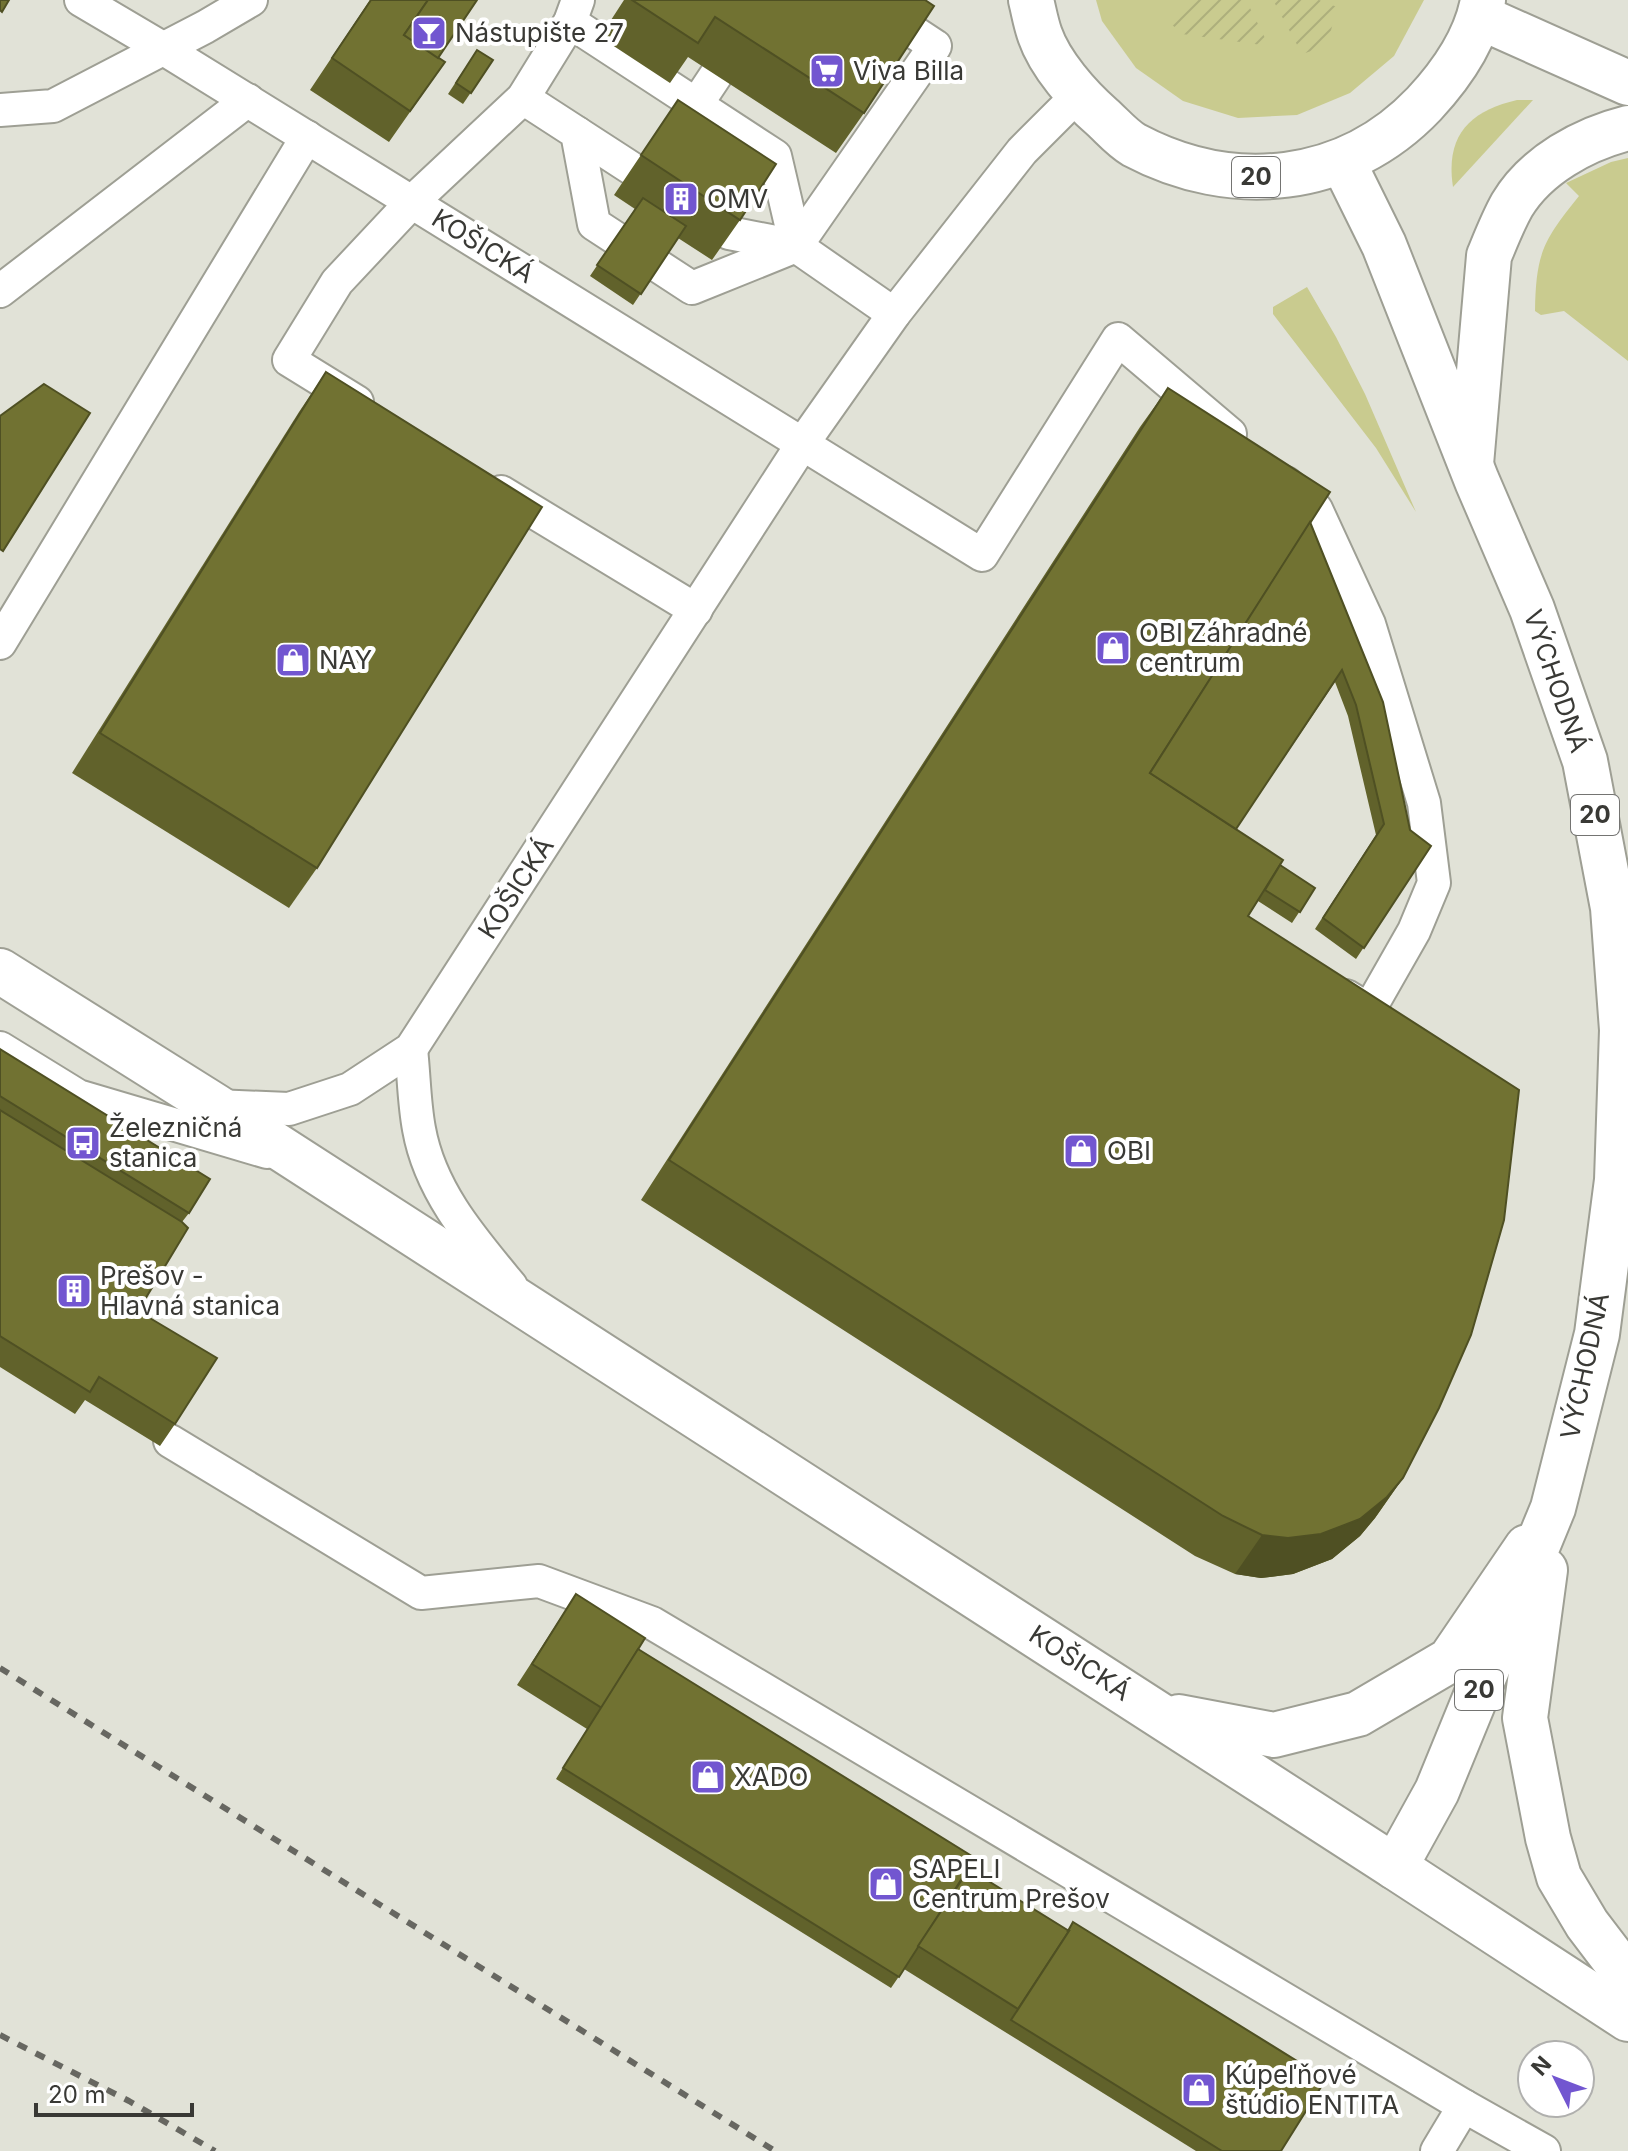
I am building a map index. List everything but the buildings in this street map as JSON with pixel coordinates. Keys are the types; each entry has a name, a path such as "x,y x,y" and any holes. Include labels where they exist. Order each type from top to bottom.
{"main road":[{"name":"20","path":"1031,0 1041,38 1077,96 1132,144 1199,172 1272,179 1343,162 1402,127 1449,78 1482,9"},
{"path":"1482,9 1628,83"},
{"path":"1471,464 1489,256 1502,226 1513,204 1553,161 1611,132 1628,128"},
{"name":"VÝCHODNÁ","path":"1343,162 1384,245 1532,609 1585,761 1613,908 1622,1030 1617,1180 1597,1334 1553,1508 1437,1791 1395,1867"},
{"name":"KOŠICKÁ","path":"0,971 531,1309 1628,2019"},
{"path":"1157,1712 1274,1735 1358,1714 1450,1660 1553,1508"},
{"path":"1553,1508 1525,1718 1548,1838 1559,1877 1587,1924 1628,1978"}],"lane":[{"name":"KOŠICKÁ","path":"81,0 803,443"},
{"path":"0,110 53,106 251,0"},
{"path":"577,133 594,224 692,288 796,246 935,46 865,0"},
{"path":"384,418 289,360 337,282 412,202 523,98 574,11 696,105 775,156 796,246"},
{"path":"696,105 716,75"},
{"name":"KOŠICKÁ","path":"215,1106 289,1109 350,1089 411,1049 803,443 894,314 1022,151 1077,96"},
{"path":"523,98 631,168"},
{"path":"0,291 248,100"},
{"path":"0,643 307,137"},
{"path":"729,233 796,246 894,314"},
{"path":"803,443 982,555 1118,339 1316,509 1369,624 1424,803 1434,883 1414,931 1369,1010 1317,978"},
{"path":"478,477 696,610"},
{"path":"0,1048 78,1096 304,1163"},
{"name":"KOŠICKÁ","path":"411,1049 419,1130 432,1174 462,1228 531,1309"},
{"path":"170,1441 421,1593 539,1581 652,1623 1544,2151"},
{"path":"1437,2151 1464,2106"}],"green space":[{"path":"1096,0 1424,0 1394,56 1350,93 1297,115 1238,118 1183,101 1136,68 1102,21"},
{"path":"1185,0 1246,0 1269,46 1182,34 1167,20"},
{"path":"1273,0 1319,0 1337,7 1327,46 1302,54"},
{"path":"1517,100 1533,100 1453,187 1453,153 1464,128 1486,111"},
{"path":"1628,158 1628,361 1564,311 1541,315 1535,311 1537,275 1544,249 1579,196 1566,183 1611,162"},
{"path":"1307,287 1365,394 1416,512 1376,448 1273,314 1273,307"}],"railway":[{"path":"0,1668 775,2151"},
{"path":"0,2035 129,2101 215,2151"}],"place":[{"name":"Nástupište 27","path":"429,33"},
{"name":"Viva Billa","path":"827,71"},
{"name":"OMV","path":"681,199"},
{"name":"OBI Záhradné centrum","path":"1113,648"},
{"name":"NAY","path":"293,660"},
{"name":"Železničná stanica","path":"83,1143"},
{"name":"OBI","path":"1081,1151"},
{"name":"Prešov - Hlavná stanica","path":"74,1291"},
{"name":"XADO","path":"708,1777"},
{"name":"SAPELI Centrum Prešov","path":"886,1884"},
{"name":"Kúpeľňové štúdio ENTITA","path":"1199,2090"}]}
